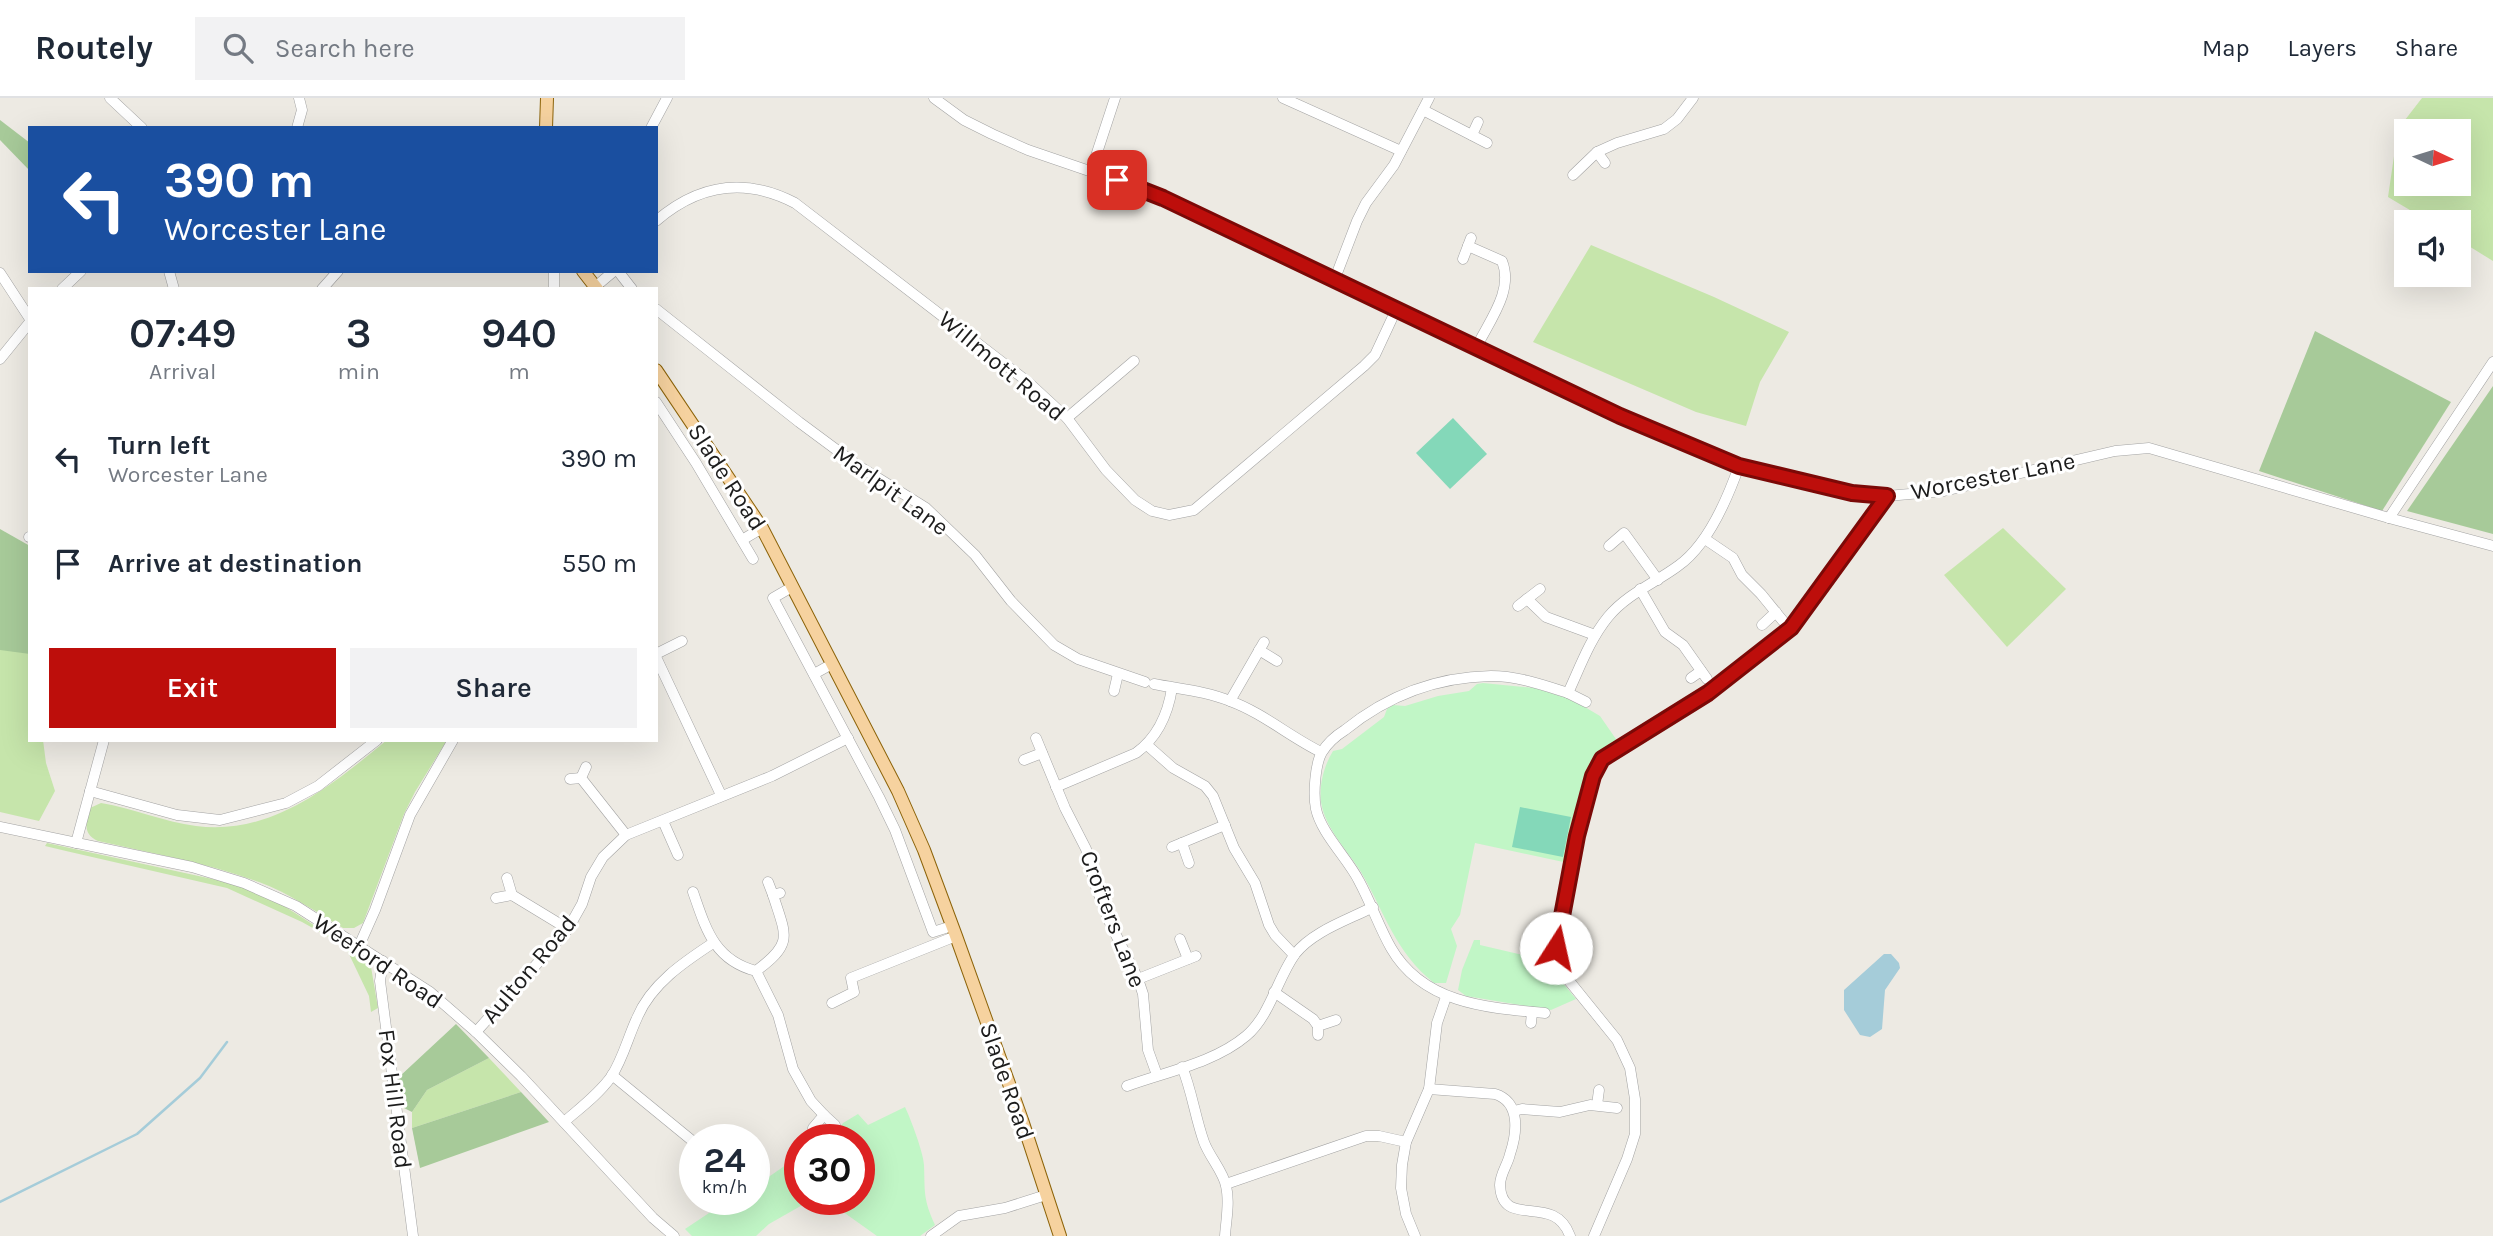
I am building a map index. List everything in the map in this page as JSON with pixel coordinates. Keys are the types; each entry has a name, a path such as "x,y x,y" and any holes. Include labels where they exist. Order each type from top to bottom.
{"main road":[{"path":"546,126 547,98"},
{"path":"585,273 595,287"},
{"name":"Slade Road","path":"658,373 762,528 897,789 925,850 1022,1120 1060,1236"}],"street":[{"path":"110,98 140,126"},
{"path":"298,126 302,110 299,98"},
{"path":"652,126 667,98"},
{"name":"Worcester Lane","path":"934,98 964,120 992,134 1028,150 1153,193 1620,416 1739,466 1852,493 1887,496 1944,491 2116,451 2149,447 2389,518 2493,545"},
{"path":"1091,171 1115,98"},
{"path":"1334,281 1357,221 1401,150 1429,98"},
{"path":"1573,176 1597,152 1617,143 1664,130 1676,120 1693,98"},
{"path":"1286,99 1401,150"},
{"path":"1423,110 1487,143"},
{"path":"1472,135 1478,122"},
{"path":"1597,152 1605,163"},
{"name":"Willmott Road","path":"658,219 675,205 714,189 739,187 780,195 795,203 1028,382 1067,418 1106,470 1135,500 1152,511 1169,514 1194,510 1364,366 1375,355 1396,310"},
{"path":"1463,259 1469,242 1502,261 1507,274 1506,289 1476,348"},
{"path":"0,273 28,318"},
{"path":"64,287 79,273"},
{"path":"324,287 336,273"},
{"path":"597,287 614,273"},
{"path":"618,273 630,287"},
{"name":"Marlpit Lane","path":"658,311 853,462 926,508 975,555 1012,601 1054,645 1078,659 1118,674 1230,701 1321,752"},
{"path":"0,359 28,324"},
{"path":"1067,418 1134,361"},
{"path":"2389,518 2493,362"},
{"path":"658,405 753,559"},
{"path":"1568,693 1595,635 1616,608 1693,555 1705,539 1739,466"},
{"path":"1594,1236 1635,1134 1630,1068 1617,1040 1566,977 1556,958 1577,836 1593,776 1602,759 1708,693 1791,628 1887,496"},
{"path":"743,540 762,528"},
{"path":"1609,545 1624,533 1658,580"},
{"path":"1705,539 1732,558 1742,575 1783,621"},
{"path":"792,587 773,598 895,830 933,932 954,931"},
{"path":"1518,606 1540,589"},
{"path":"1640,589 1665,632 1684,645 1704,675 1691,678"},
{"path":"1527,599 1546,617 1595,635"},
{"path":"1762,625 1776,612"},
{"path":"658,654 682,641"},
{"path":"1230,701 1261,646 1277,661"},
{"path":"658,659 721,795"},
{"path":"814,674 832,664"},
{"path":"1114,691 1118,674"},
{"path":"1545,1013 1532,1018 1446,997 1412,975 1391,948 1355,872 1321,823 1316,811 1315,780 1321,752 1364,714 1385,701 1426,686 1474,677 1517,678 1568,693 1586,702"},
{"path":"1056,787 1136,753 1147,745 1163,722 1172,688"},
{"name":"Crofters Lane","path":"1036,737 1056,787 1086,849 1101,899 1138,979 1143,994 1148,1050 1157,1075"},
{"name":"Aulton Road","path":"476,1032 568,929 597,867 614,844 626,835 772,776 848,738"},
{"path":"76,843 103,742"},
{"path":"90,791 177,815 220,820 286,803 318,786 374,742"},
{"path":"359,946 410,815 452,742"},
{"path":"1147,745 1173,768 1205,786 1219,808 1234,848 1255,883 1269,925 1294,955"},
{"path":"1024,760 1042,753"},
{"path":"581,778 586,766"},
{"path":"570,779 581,778"},
{"path":"581,778 626,835"},
{"path":"879,797 897,789"},
{"path":"663,821 678,855"},
{"path":"1189,863 1177,845 1225,825"},
{"name":"Weeford Road","path":"0,827 192,867 244,883 296,906 430,992 476,1032 653,1218 674,1236"},
{"path":"507,878 512,895"},
{"path":"755,971 783,944 784,931 776,894 768,882"},
{"path":"693,892 713,943 739,967 755,971 778,1015 793,1069 811,1101 834,1124"},
{"path":"496,898 512,895 568,929"},
{"path":"1127,1086 1220,1052 1246,1036 1294,955 1315,936 1373,907"},
{"path":"832,1003 854,992 850,978 954,931"},
{"path":"1138,979 1192,958 1180,939"},
{"path":"564,1122 602,1088 612,1075 643,1005 657,988 687,960 713,943"},
{"name":"Fox Hill Road","path":"383,961 380,981 413,1236"},
{"path":"1274,992 1313,1019 1318,1031 1336,1020"},
{"path":"1415,1236 1406,1214 1401,1188 1402,1165 1406,1142 1429,1089 1435,1032 1446,997"},
{"path":"1182,1067 1192,1089 1203,1140 1226,1184 1228,1205 1225,1236"},
{"path":"612,1075 679,1130"},
{"path":"1429,1089 1495,1094 1503,1097 1514,1111 1513,1143 1500,1185 1506,1202 1517,1211 1550,1213 1562,1221 1570,1236"},
{"path":"1597,1105 1599,1090"},
{"path":"1514,1111 1553,1112 1597,1105 1618,1108"},
{"path":"816,1124 824,1115"},
{"path":"1226,1184 1366,1136 1406,1142"},
{"path":"931,1236 959,1216 1005,1208 1046,1195"}],"green space":[{"path":"2422,98 2493,98 2493,261 2471,247 2471,210 2410,210 2388,197 2394,156 2394,196 2471,196 2471,119 2406,119"},
{"path":"0,120 28,141 28,169 0,140"},
{"path":"1591,245 1789,332 1760,382 1746,426 1696,412 1533,342"},
{"path":"2315,331 2451,402 2382,511 2259,471"},
{"path":"2493,386 2493,534 2407,511"},
{"path":"1453,418 1487,454 1450,489 1416,453"},
{"path":"2003,528 2066,589 2007,647 1944,575"},
{"path":"0,529 28,545 28,654 0,650"},
{"path":"0,645 28,652 28,742 43,742 46,763 55,791 39,821 0,812"},
{"path":"1477,684 1535,688 1573,700 1600,716 1618,742 1603,750 1592,770 1568,863 1475,843 1460,915 1451,929 1457,946 1446,983 1434,983 1400,945 1361,872 1332,830 1323,812 1322,782 1333,751 1342,749 1384,717 1387,709 1393,705 1405,706 1438,696 1469,691"},
{"path":"385,742 446,742 404,814 363,923 354,928 343,928 292,897 259,882 199,864 98,841 87,831 90,808 101,803 196,826 224,827 250,823 299,804 345,774"},
{"path":"1520,807 1571,817 1563,857 1512,847"},
{"path":"47,843 217,880 251,890 281,904 370,961 378,1008 371,1012 369,996 348,952 336,941 302,922 227,888 45,846"},
{"path":"1474,940 1480,940 1480,945 1544,960 1576,999 1551,1010 1466,996 1458,990 1462,970"},
{"path":"456,1024 489,1058 427,1090 412,1112 402,1107 399,1077"},
{"path":"489,1058 521,1092 412,1128 412,1112 427,1090"},
{"path":"521,1092 549,1122 420,1168 412,1128"},
{"path":"905,1107 922,1153 927,1202 935,1225 920,1236 877,1236 847,1215 875,1215 875,1124 870,1124"},
{"path":"858,1114 867,1124 842,1124 843,1123"},
{"path":"783,1167 785,1215 756,1236 692,1236 685,1229 706,1215 770,1215 770,1176"}],"water":[{"path":"1884,954 1891,954 1900,968 1885,990 1882,1029 1870,1037 1860,1035 1844,1010 1844,990"}],"waterway":[{"path":"0,1202 137,1134 200,1078 227,1042"}],"route":[{"path":"1117,180 1163,198 1620,416 1739,466 1852,493 1887,496 1791,628 1708,693 1602,759 1593,776 1577,836 1556,948"}]}
